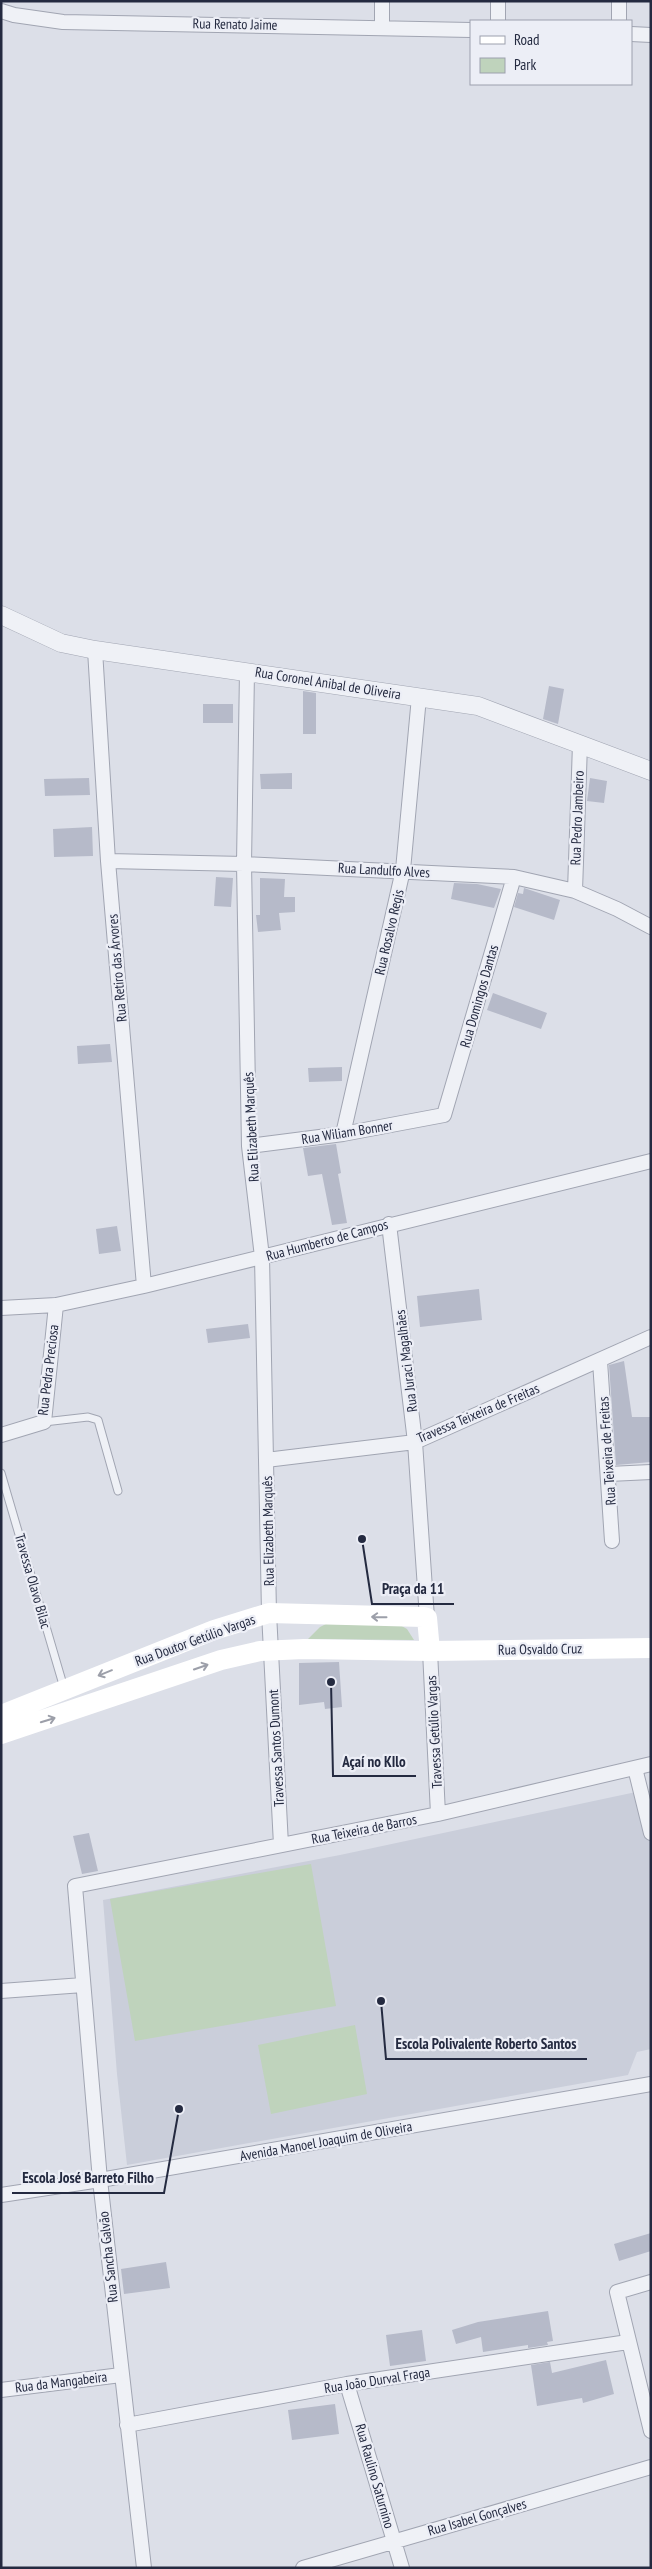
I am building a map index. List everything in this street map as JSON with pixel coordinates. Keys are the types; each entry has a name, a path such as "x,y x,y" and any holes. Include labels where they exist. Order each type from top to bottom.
{"main road":[{"name":"Rua Doutor Getúlio Vargas","path":"1,1715 214,1630 269,1612 304,1615 421,1618"},
{"path":"304,1615 304,1649"},
{"path":"421,1618 424,1650"},
{"name":"Rua Osvaldo Cruz","path":"424,1650 651,1648"},
{"name":"Rua Doutor Getúlio Vargas","path":"1,1734 221,1660 271,1651 304,1649 424,1650"}],"street":[{"path":"382,1 382,26"},
{"path":"498,1 498,20"},
{"path":"619,1 619,20"},
{"name":"Rua Renato Jaime","path":"1,11 14,15 63,22 382,26 470,30"},
{"path":"632,34 651,35"},
{"name":"Rua Coronel Anibal de Oliveira","path":"1,615 61,643 95,650 478,706 651,771"},
{"name":"Rua Retiro das Árvores","path":"95,650 108,862 144,1286"},
{"name":"Rua Elizabeth Marquês","path":"247,671 244,864 249,1146 262,1257 271,1651"},
{"name":"Rua Rosalvo Regis","path":"343,1134 403,870 419,697"},
{"name":"Rua Pedro Jambeiro","path":"575,891 580,744"},
{"name":"Rua Landulfo Alves","path":"108,862 244,864 403,870 514,877 575,891 617,909 651,927"},
{"name":"Rua Domingos Dantas","path":"444,1115 514,877"},
{"name":"Rua Wiliam Bonner","path":"249,1146 343,1134 444,1115"},
{"name":"Rua Humberto de Campos","path":"1,1308 56,1305 144,1286 389,1224 651,1161"},
{"name":"Rua Juraci Magalhães","path":"389,1224 415,1442 421,1618"},
{"name":"Rua Pedra Preciosa","path":"1,1435 44,1422 56,1305"},
{"name":"Travessa Teixeira de Freitas","path":"266,1460 415,1442 651,1337"},
{"name":"Rua Teixeira de Freitas","path":"600,1361 609,1474 612,1542"},
{"path":"609,1474 651,1472"},
{"name":"Travessa Getúlio Vargas","path":"424,1650 438,1814"},
{"name":"Travessa Santos Dumont","path":"271,1651 281,1845"},
{"name":"Rua Teixeira de Barros","path":"75,1886 438,1814 651,1764"},
{"path":"635,1768 651,1833"},
{"name":"Rua Sancha Galvão","path":"75,1886 100,2180 144,2568"},
{"path":"1,1991 83,1985"},
{"name":"Avenida Manoel Joaquim de Oliveira","path":"1,2195 100,2180 651,2084"},
{"path":"651,2282 617,2292 651,2431"},
{"name":"Rua João Durval Fraga","path":"127,2426 348,2384 628,2342"},
{"name":"Rua da Mangabeira","path":"1,2390 121,2375"},
{"name":"Rua Raulino Saturnino","path":"348,2384 402,2568"},
{"name":"Rua Isabel Gonçalves","path":"303,2568 394,2540 651,2467"}],"lane":[{"path":"44,1422 88,1417 98,1420 118,1491"},
{"name":"Travessa Olavo Bilac","path":"1,1473 64,1689"}],"shaded area":[{"path":"636,1792 651,1845 651,2049 637,2052 628,2075 127,2165 117,2074 103,1900 340,1855"}],"green space":[{"path":"326,1624 400,1625 407,1629 414,1640 308,1639 320,1627"},
{"path":"311,1864 336,2006 135,2041 110,1899"},
{"path":"355,2025 367,2094 271,2114 258,2045"}],"building":[{"path":"549,686 564,689 558,724 543,719"},
{"path":"303,691 316,693 316,734 303,734"},
{"path":"203,704 233,704 233,723 203,723"},
{"path":"292,773 292,789 261,789 260,774"},
{"path":"89,778 90,795 45,796 44,779"},
{"path":"590,778 607,781 604,803 587,801"},
{"path":"92,827 93,856 54,857 53,829"},
{"path":"216,877 233,878 231,907 214,906"},
{"path":"260,878 285,879 284,897 295,897 295,912 279,913 281,930 258,932 256,915 260,915"},
{"path":"454,883 477,884 501,889 494,908 451,899"},
{"path":"524,888 560,900 554,920 514,907 518,893 523,894"},
{"path":"493,993 547,1013 541,1029 487,1010"},
{"path":"110,1044 112,1062 78,1064 77,1046"},
{"path":"342,1067 342,1081 309,1082 308,1068"},
{"path":"336,1144 341,1173 338,1174 347,1223 332,1225 322,1174 308,1176 303,1148"},
{"path":"117,1226 121,1251 99,1254 96,1229"},
{"path":"479,1289 482,1320 420,1327 417,1296"},
{"path":"248,1324 250,1338 208,1343 206,1329"},
{"path":"624,1361 632,1417 651,1417 651,1462 616,1465 609,1365"},
{"path":"339,1662 342,1707 325,1709 324,1702 299,1705 299,1663"},
{"path":"89,1833 98,1871 82,1874 73,1836"},
{"path":"651,2233 651,2251 619,2261 614,2244"},
{"path":"166,2262 170,2288 124,2294 121,2269"},
{"path":"548,2311 553,2341 547,2342 548,2345 528,2348 528,2345 483,2352 481,2337 456,2344 452,2330 478,2322"},
{"path":"422,2330 426,2361 390,2366 386,2335"},
{"path":"606,2360 614,2394 583,2403 582,2398 537,2406 531,2365 550,2362 552,2373"},
{"path":"335,2404 339,2434 292,2440 288,2410"}],"place":[{"name":"Praça da 11","path":"362,1539"},
{"name":"Açaí no KIlo","path":"331,1682"},
{"name":"Escola Polivalente Roberto Santos","path":"381,2001"},
{"name":"Escola José Barreto Filho","path":"179,2109"}]}
